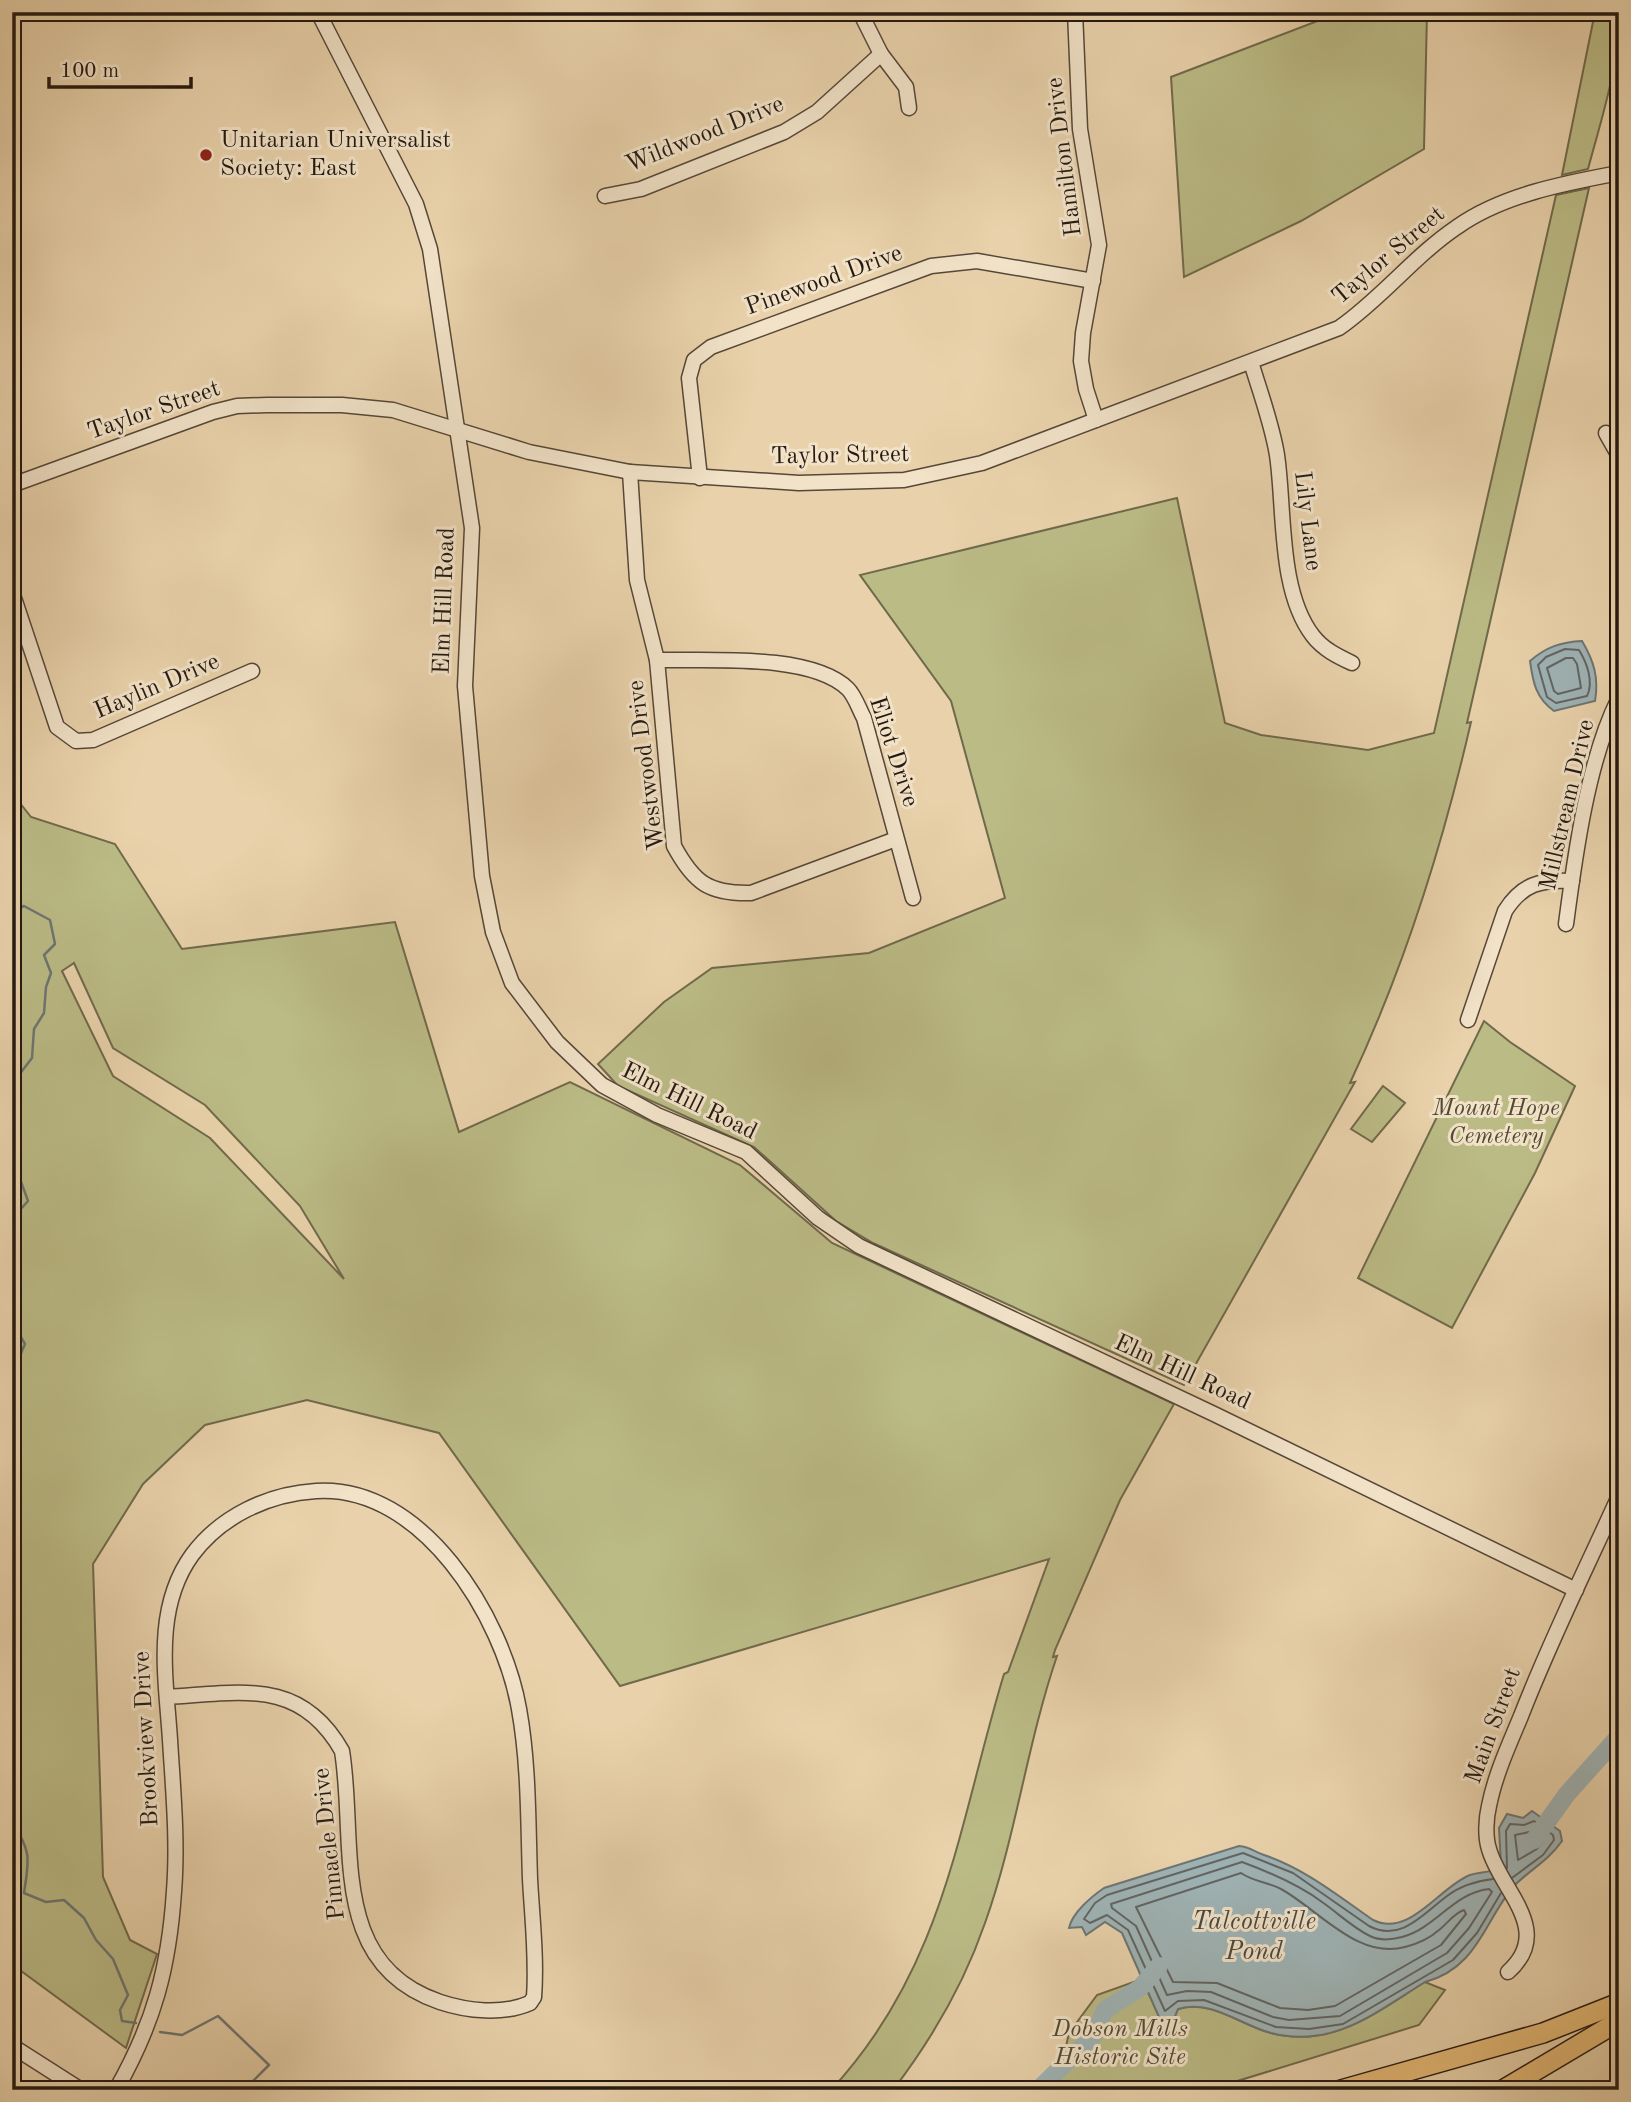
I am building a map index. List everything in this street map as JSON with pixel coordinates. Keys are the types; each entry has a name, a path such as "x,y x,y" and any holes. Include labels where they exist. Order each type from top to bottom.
{"highway":[{"path":"1341,2090 1543,2034 1619,2003"},
{"path":"1503,2090 1619,2021"},
{"path":"1526,2090 1619,2035"}],"street":[{"name":"Elm Hill Road","path":"318,12 416,204 429,249 472,528 465,686 482,876 493,932 512,983 556,1042 603,1085 627,1101 746,1152 818,1218 859,1247 1203,1408 1576,1590"},
{"path":"860,12 881,54 906,86 909,108"},
{"name":"Hamilton Drive","path":"1075,12 1080,129 1099,246 1083,333 1081,361 1096,420"},
{"name":"Wildwood Drive","path":"605,195 641,189 784,132 817,112 881,54"},
{"name":"Taylor Street","path":"12,485 213,412 237,406 393,410 540,455 630,472 799,483 904,480 982,463 1339,328 1359,314 1455,228 1478,214 1518,197 1619,173"},
{"name":"Pinewood Drive","path":"700,478 690,378 694,360 711,347 931,266 977,261 1093,281"},
{"name":"Lily Lane","path":"1251,362 1276,453 1286,556 1304,622 1314,638 1328,650 1352,663"},
{"path":"1606,433 1619,456"},
{"name":"Westwood Drive","path":"630,472 637,580 657,660 674,846 687,870 703,884 726,894 751,893 896,839"},
{"name":"Haylin Drive","path":"12,592 57,727 76,741 93,740 252,671"},
{"name":"Eliot Drive","path":"657,660 802,665 827,674 849,690 864,718 913,898"},
{"name":"Millstream Drive","path":"1566,923 1572,881 1604,733 1619,698"},
{"path":"1468,1020 1505,911 1515,895 1531,884 1552,880 1572,881"},
{"name":"Brookview Drive","path":"116,2090 141,2046 160,1993 168,1947 175,1875 163,1650 176,1586 191,1557 212,1532 237,1514 273,1499 330,1490 365,1498 418,1528 481,1604 510,1671 519,1706 535,1989 530,2004"},
{"name":"Main Street","path":"1508,1972 1522,1959 1526,1942 1523,1917 1513,1891 1495,1865 1487,1836 1488,1808 1546,1653 1619,1496"},
{"name":"Pinnacle Drive","path":"167,1697 241,1693 275,1695 308,1708 329,1728 342,1751 355,1906 370,1950 421,1996 453,2006 491,2010 530,2004"},
{"path":"12,2046 81,2090"}],"green space":[{"path":"1341,12 1427,12 1424,149 1301,221 1184,277 1171,77"},
{"path":"1595,12 1619,12 1613,72 1588,169 1562,175"},
{"path":"1589,188 1467,723 1471,722 1448,815 1405,951 1350,1083 1355,1082 1184,1385 873,1243 836,1221 754,1147 618,1086 598,1064 664,1002 712,968 869,953 1005,898 951,701 860,575 1177,498 1225,723 1261,735 1368,750 1434,733 1556,195"},
{"path":"12,793 31,817 115,844 182,949 395,922 459,1132 570,1082 740,1165 832,1243 1174,1404 1120,1500 1055,1650 1053,1657 1057,1656 1037,1723 1005,1857 977,1946 946,2010 893,2090 831,2090 869,2043 900,1994 924,1944 959,1840 1004,1674 1008,1672 1049,1559 620,1686 439,1433 307,1400 205,1425 143,1484 93,1564 103,1877 130,1940 157,1954 126,2048 17,1968 12,1968","holes":["74,963 113,1048 205,1105 300,1206 344,1279 210,1138 113,1076 62,971"]},
{"name":"Mount Hope Cemetery","path":"1484,1021 1575,1086 1535,1173 1452,1328 1358,1278"},
{"path":"1383,1086 1405,1103 1372,1142 1351,1129"},
{"name":"Dobson Mills Historic Site","path":"1142,1979 1167,2034 1178,2009 1203,2007 1271,2033 1293,2037 1314,2036 1353,2025 1425,1982 1445,1990 1419,2025 1231,2083 1224,2090 1049,2090 1058,2082 1069,2033 1097,1995"}],"water":[{"path":"1582,641 1594,670 1595,701 1554,711 1543,701 1536,689 1530,661 1554,646"},
{"name":"Talcottville Pond","path":"1532,1811 1560,1831 1562,1841 1515,1885 1469,1954 1458,1966 1443,1975 1425,1982 1371,2016 1334,2032 1293,2037 1259,2029 1214,2010 1190,2007 1178,2009 1167,2035 1122,1933 1105,1922 1086,1935 1082,1927 1069,1928 1078,1911 1104,1888 1239,1846 1250,1848 1307,1875 1373,1920 1387,1924 1399,1922 1424,1909 1458,1881 1470,1875 1494,1870 1501,1865 1499,1828 1507,1814 1523,1818"}],"waterway":[{"path":"12,911 24,906 50,920 55,944 44,955 51,973 46,987 44,1013 34,1029 32,1058 12,1084"},
{"path":"12,1118 21,1138 12,1147"},
{"path":"12,1157 28,1201 12,1219"},
{"path":"12,1267 12,1283"},
{"path":"12,1322 25,1344 12,1374"},
{"path":"1534,1840 1567,1794 1619,1736"},
{"path":"12,1823 26,1849 24,1893 46,1902 64,1900 84,1918 96,1940 113,1959 128,1995 120,2010 122,2021 136,2023"},
{"path":"1038,2090 1094,2035 1105,2010 1140,1988 1159,1966"},
{"path":"160,2032 182,2035 218,2016 269,2065 244,2090"}],"place":[{"name":"Unitarian Universalist Society: East","path":"206,155"}]}
